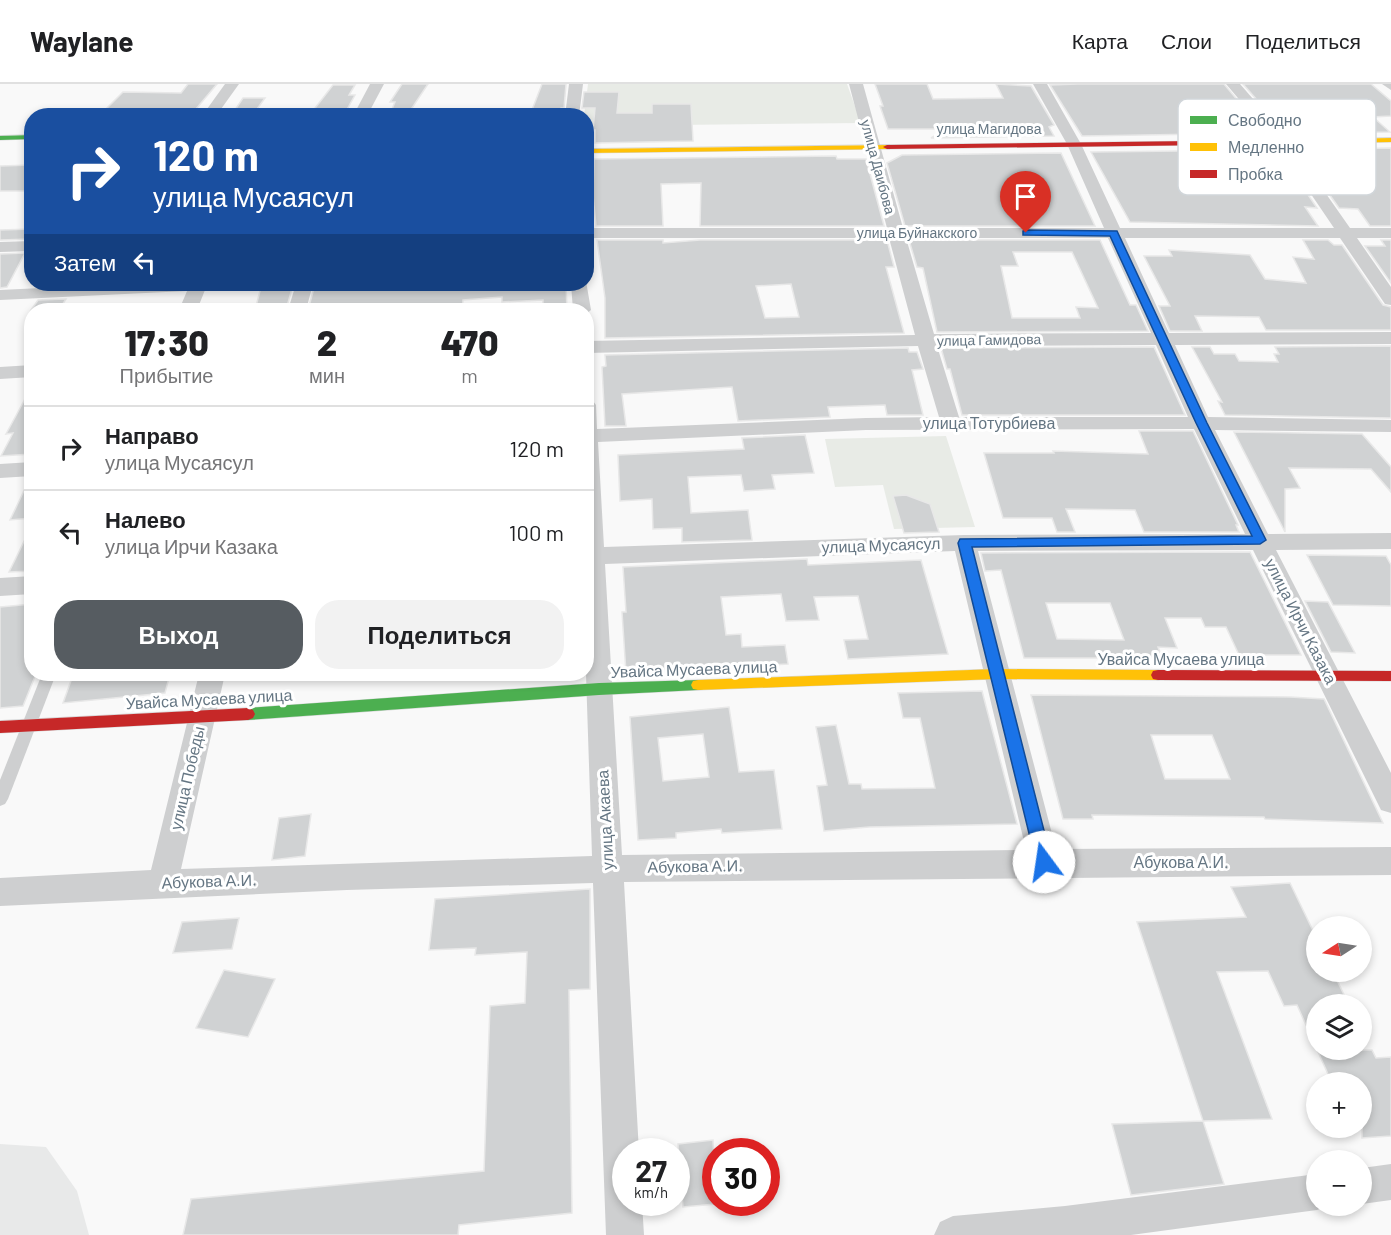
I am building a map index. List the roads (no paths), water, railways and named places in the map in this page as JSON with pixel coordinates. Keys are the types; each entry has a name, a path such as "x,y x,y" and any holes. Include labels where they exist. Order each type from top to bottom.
{"main road":[{"name":"улица Магидова","path":"1376,130 1391,129"},
{"name":"улица Магидова","path":"799,134 872,140"},
{"path":"0,138 24,137"},
{"name":"улица Магидова","path":"594,151 872,140 1178,137"},
{"name":"улица Магидова","path":"1376,139 1391,140"},
{"name":"Увайса Мусаева улица","path":"0,727 201,717 599,689 997,674 1391,676"}],"street":[{"path":"215,108 232,84"},
{"path":"364,108 377,84"},
{"path":"573,108 576,84"},
{"name":"улица Даибова","path":"856,84 924,340 951,423"},
{"name":"улица Ирчи Казака","path":"1040,84 1070,138 1202,423 1391,801"},
{"path":"1233,84 1246,99"},
{"path":"1319,195 1391,300"},
{"name":"улица Буйнакского","path":"594,233 1391,233"},
{"path":"0,247 24,246"},
{"path":"0,295 72,291"},
{"name":"улица Гамидова","path":"594,347 924,340 1391,338"},
{"path":"0,373 24,372"},
{"name":"улица Тотурбиева","path":"594,436 866,424 1202,423 1391,426"},
{"path":"0,471 24,470"},
{"name":"улица Мусаясул","path":"594,556 964,543 1391,541"},
{"path":"964,543 1044,862"},
{"path":"0,587 24,586"},
{"name":"улица Акаева","path":"594,615 625,1235"},
{"name":"улица Победы","path":"163,883 210,681"},
{"name":"Абукова А.И.","path":"0,892 163,883 607,867 1391,861"},
{"path":"1372,1185 1391,1182"},
{"path":"953,1235 1065,1225 1306,1193"}],"lane":[{"path":"0,799 46,681"}]}
